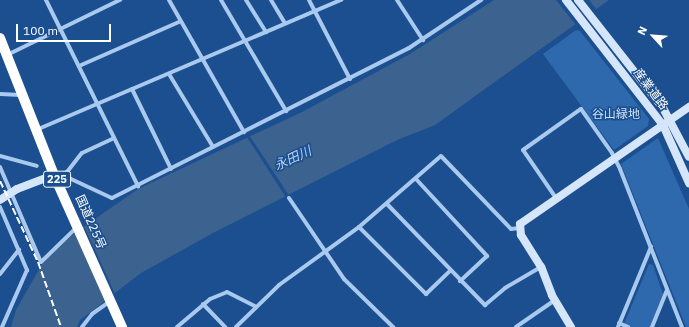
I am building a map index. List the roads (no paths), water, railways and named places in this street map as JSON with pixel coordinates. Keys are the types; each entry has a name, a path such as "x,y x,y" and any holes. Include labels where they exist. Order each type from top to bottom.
{"highway":[{"name":"国道225号","path":"0,38 54,175 79,227 122,327"}],"main road":[{"name":"産業道路","path":"566,0 666,123 689,183"},
{"name":"産業道路","path":"578,0 591,16 689,157"},
{"path":"571,327 555,300 541,267 519,228 522,222 689,107"},
{"path":"0,200 12,191 54,175"}],"street":[{"path":"46,0 138,186"},
{"path":"6,55 120,0"},
{"path":"169,0 204,59 244,132"},
{"path":"221,0 286,111"},
{"path":"246,0 266,32"},
{"path":"271,0 285,23"},
{"path":"309,0 350,79"},
{"path":"36,130 341,0"},
{"path":"397,0 423,40"},
{"path":"54,175 71,179 108,198 138,186 350,79 423,40 481,0"},
{"path":"79,66 181,21"},
{"path":"169,74 213,148"},
{"path":"132,89 172,169"},
{"path":"0,94 22,95"},
{"path":"556,198 523,150 581,109 614,159 651,247 682,327"},
{"path":"54,175 64,175 82,153 114,138"},
{"path":"0,156 37,166"},
{"path":"236,327 255,306 279,285 359,227 442,156 511,229 519,228"},
{"path":"0,168 12,191 40,262 79,227"},
{"path":"416,179 487,256 460,281"},
{"path":"289,198 325,253 351,287 393,327"},
{"path":"387,204 450,271 485,305 505,288 541,267"},
{"path":"0,207 19,250 27,274 2,327"},
{"path":"359,227 426,294 450,271"},
{"path":"628,327 619,325 651,247"},
{"path":"0,274 19,250"},
{"path":"652,327 667,290"},
{"path":"176,327 203,304 227,292 255,306"},
{"path":"84,326 92,314 111,299"},
{"path":"516,327 555,300"},
{"path":"203,304 226,327"}],"water":[{"name":"永田川","path":"494,0 609,0 435,125 397,140 213,233 141,273 80,320 77,327 11,327 16,310 42,264 62,242 138,189 302,112 410,54"}],"railway":[{"path":"0,181 38,262 61,327"}],"park label":[{"name":"谷山緑地","path":"616,114"}]}
